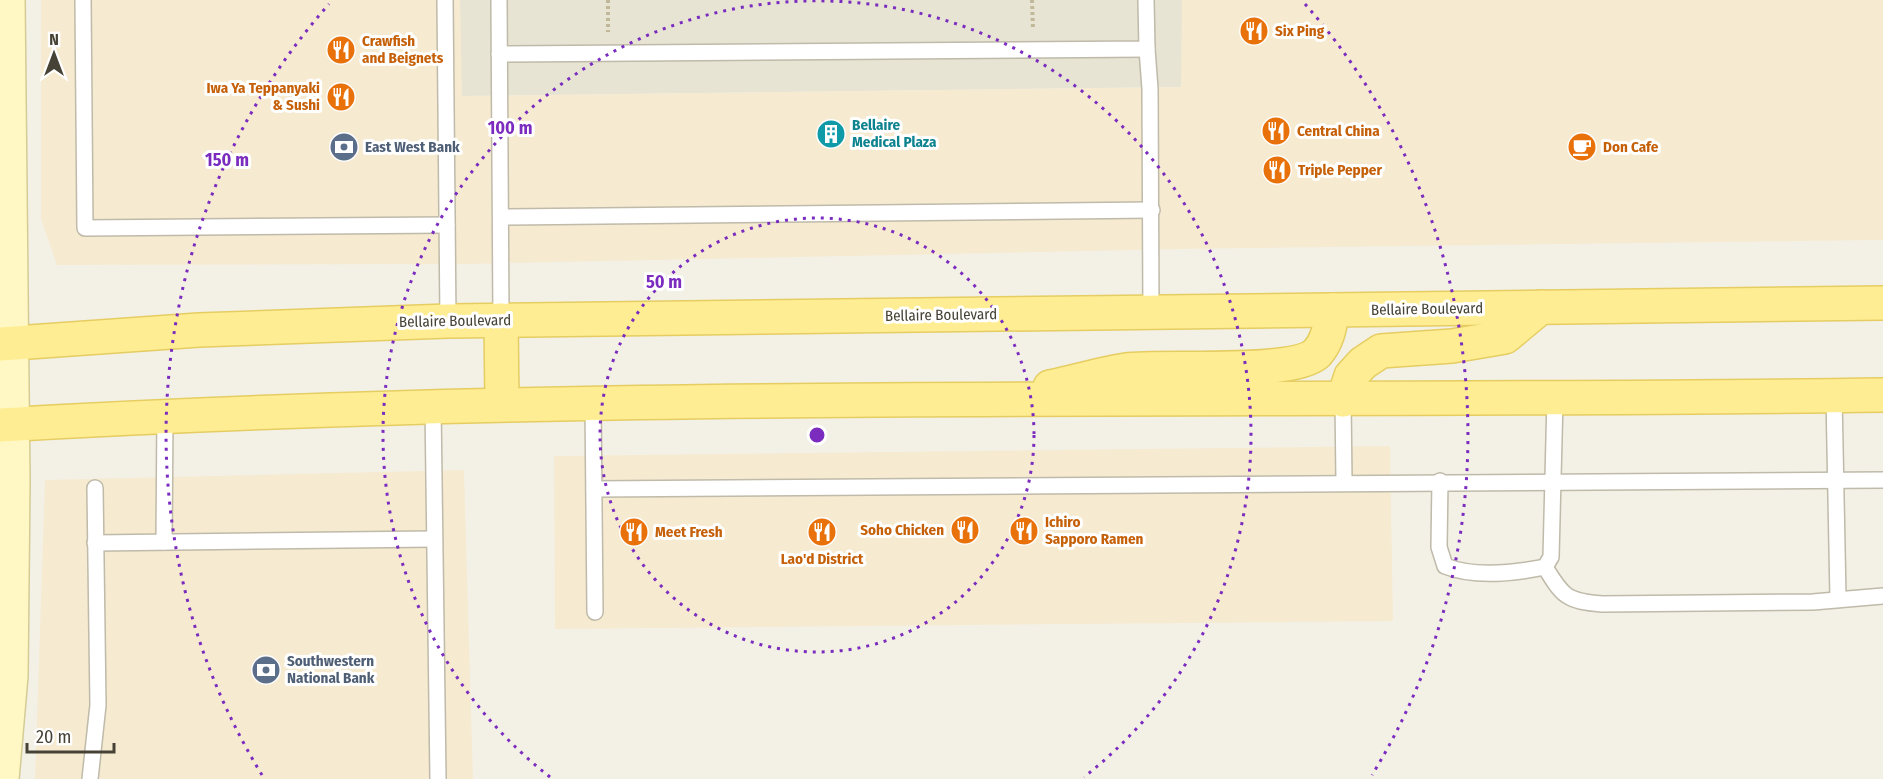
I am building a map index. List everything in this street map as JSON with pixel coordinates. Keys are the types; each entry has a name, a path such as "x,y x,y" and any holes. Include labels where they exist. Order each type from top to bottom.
{"main road":[{"name":"Bellaire Boulevard","path":"5,344 210,330 448,321 1883,303"},
{"path":"1343,400 1351,376 1363,363 1381,351 1452,346 1505,337 1541,307"},
{"path":"989,401 1127,370 1249,366 1295,362 1316,354 1327,337 1333,310"},
{"path":"501,320 502,404"},
{"path":"7,425 165,416 502,404 1556,399 1883,395"}],"street":[{"path":"2,779 11,676 5,344 8,0"}],"lane":[{"path":"83,0 85,228 447,225"},
{"path":"445,0 448,321"},
{"path":"499,0 501,320"},
{"path":"1146,0 1152,210 1151,312"},
{"path":"499,54 1147,49"},
{"path":"501,217 1152,210"},
{"path":"1834,396 1838,598"},
{"path":"1440,482 1439,547 1445,566 1460,572 1521,572 1545,567 1551,556 1556,399"},
{"path":"1343,400 1344,482"},
{"path":"594,403 595,612"},
{"path":"433,406 438,779"},
{"path":"164,542 165,416"},
{"path":"594,489 1883,480"},
{"path":"90,779 98,705 95,488"},
{"path":"95,543 434,539"},
{"path":"1545,567 1559,591 1574,602 1602,604 1813,602 1838,598 1883,596"}],"path":[{"path":"608,0 609,53"},
{"path":"1032,0 1033,50"}],"shaded area":[{"path":"41,0 460,0 462,96 1181,87 1182,0 1883,0 1883,240 1181,249 466,264 57,265 41,219"},
{"path":"460,0 1183,0 1184,87 461,96"},
{"path":"1390,446 1393,621 555,629 554,456"},
{"path":"464,470 473,779 35,779 45,480"}],"place":[{"name":"Six Ping","path":"1254,31"},
{"name":"Crawfish and Beignets","path":"341,50"},
{"name":"Iwa Ya Teppanyaki & Sushi","path":"341,97"},
{"name":"Central China","path":"1276,131"},
{"name":"Bellaire Medical Plaza","path":"831,134"},
{"name":"East West Bank","path":"344,147"},
{"name":"Don Cafe","path":"1582,147"},
{"name":"Triple Pepper","path":"1277,170"},
{"name":"Soho Chicken","path":"965,530"},
{"name":"Ichiro Sapporo Ramen","path":"1024,531"},
{"name":"Meet Fresh","path":"634,532"},
{"name":"Lao'd District","path":"822,532"},
{"name":"Southwestern National Bank","path":"266,670"}]}
